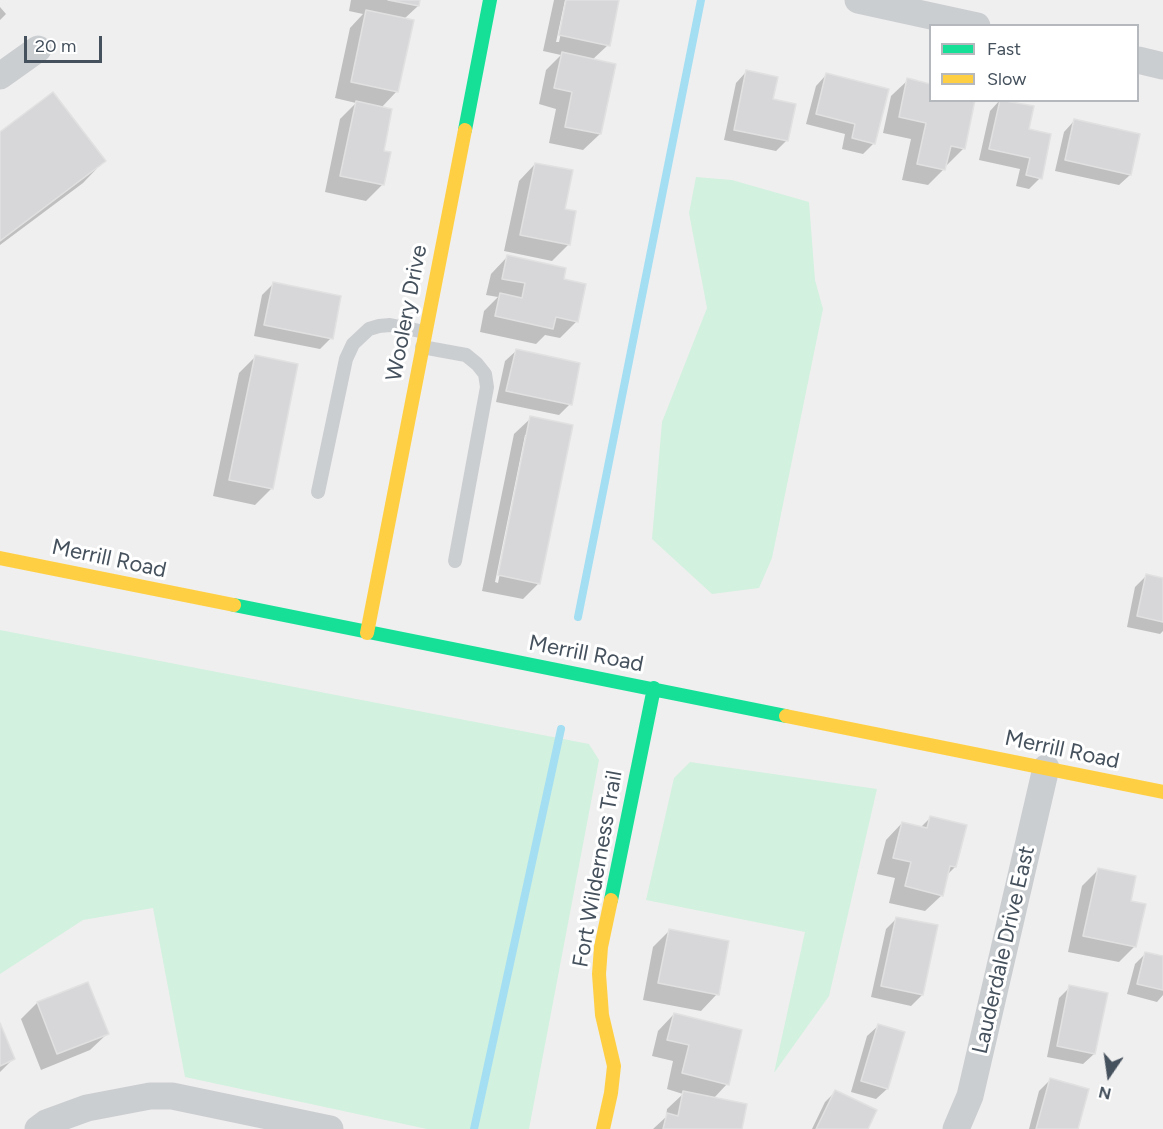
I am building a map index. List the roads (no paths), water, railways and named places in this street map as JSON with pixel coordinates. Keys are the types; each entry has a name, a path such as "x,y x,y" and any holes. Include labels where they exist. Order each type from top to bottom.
{"main road":[{"name":"Woolery Drive","path":"367,633 490,0"},
{"name":"Merrill Road","path":"0,558 1163,792"},
{"name":"Fort Wilderness Trail","path":"603,1129 611,1094 614,1066 602,1015 598,974 601,947 654,688"}],"street":[{"path":"858,0 885,3 969,24"},
{"path":"0,76 38,49"},
{"path":"1139,60 1163,66"},
{"name":"Lauderdale Drive East","path":"956,1129 970,1096 1046,768"},
{"path":"38,1129 46,1123 87,1108 150,1096 172,1096 292,1125 330,1129"}],"lane":[{"path":"318,492 346,359 353,344 369,329 379,326 390,325 425,332"},
{"path":"422,346 465,355 485,374 487,387 455,561"}],"waterway":[{"path":"578,617 701,0"},
{"path":"474,1129 561,729"}]}
